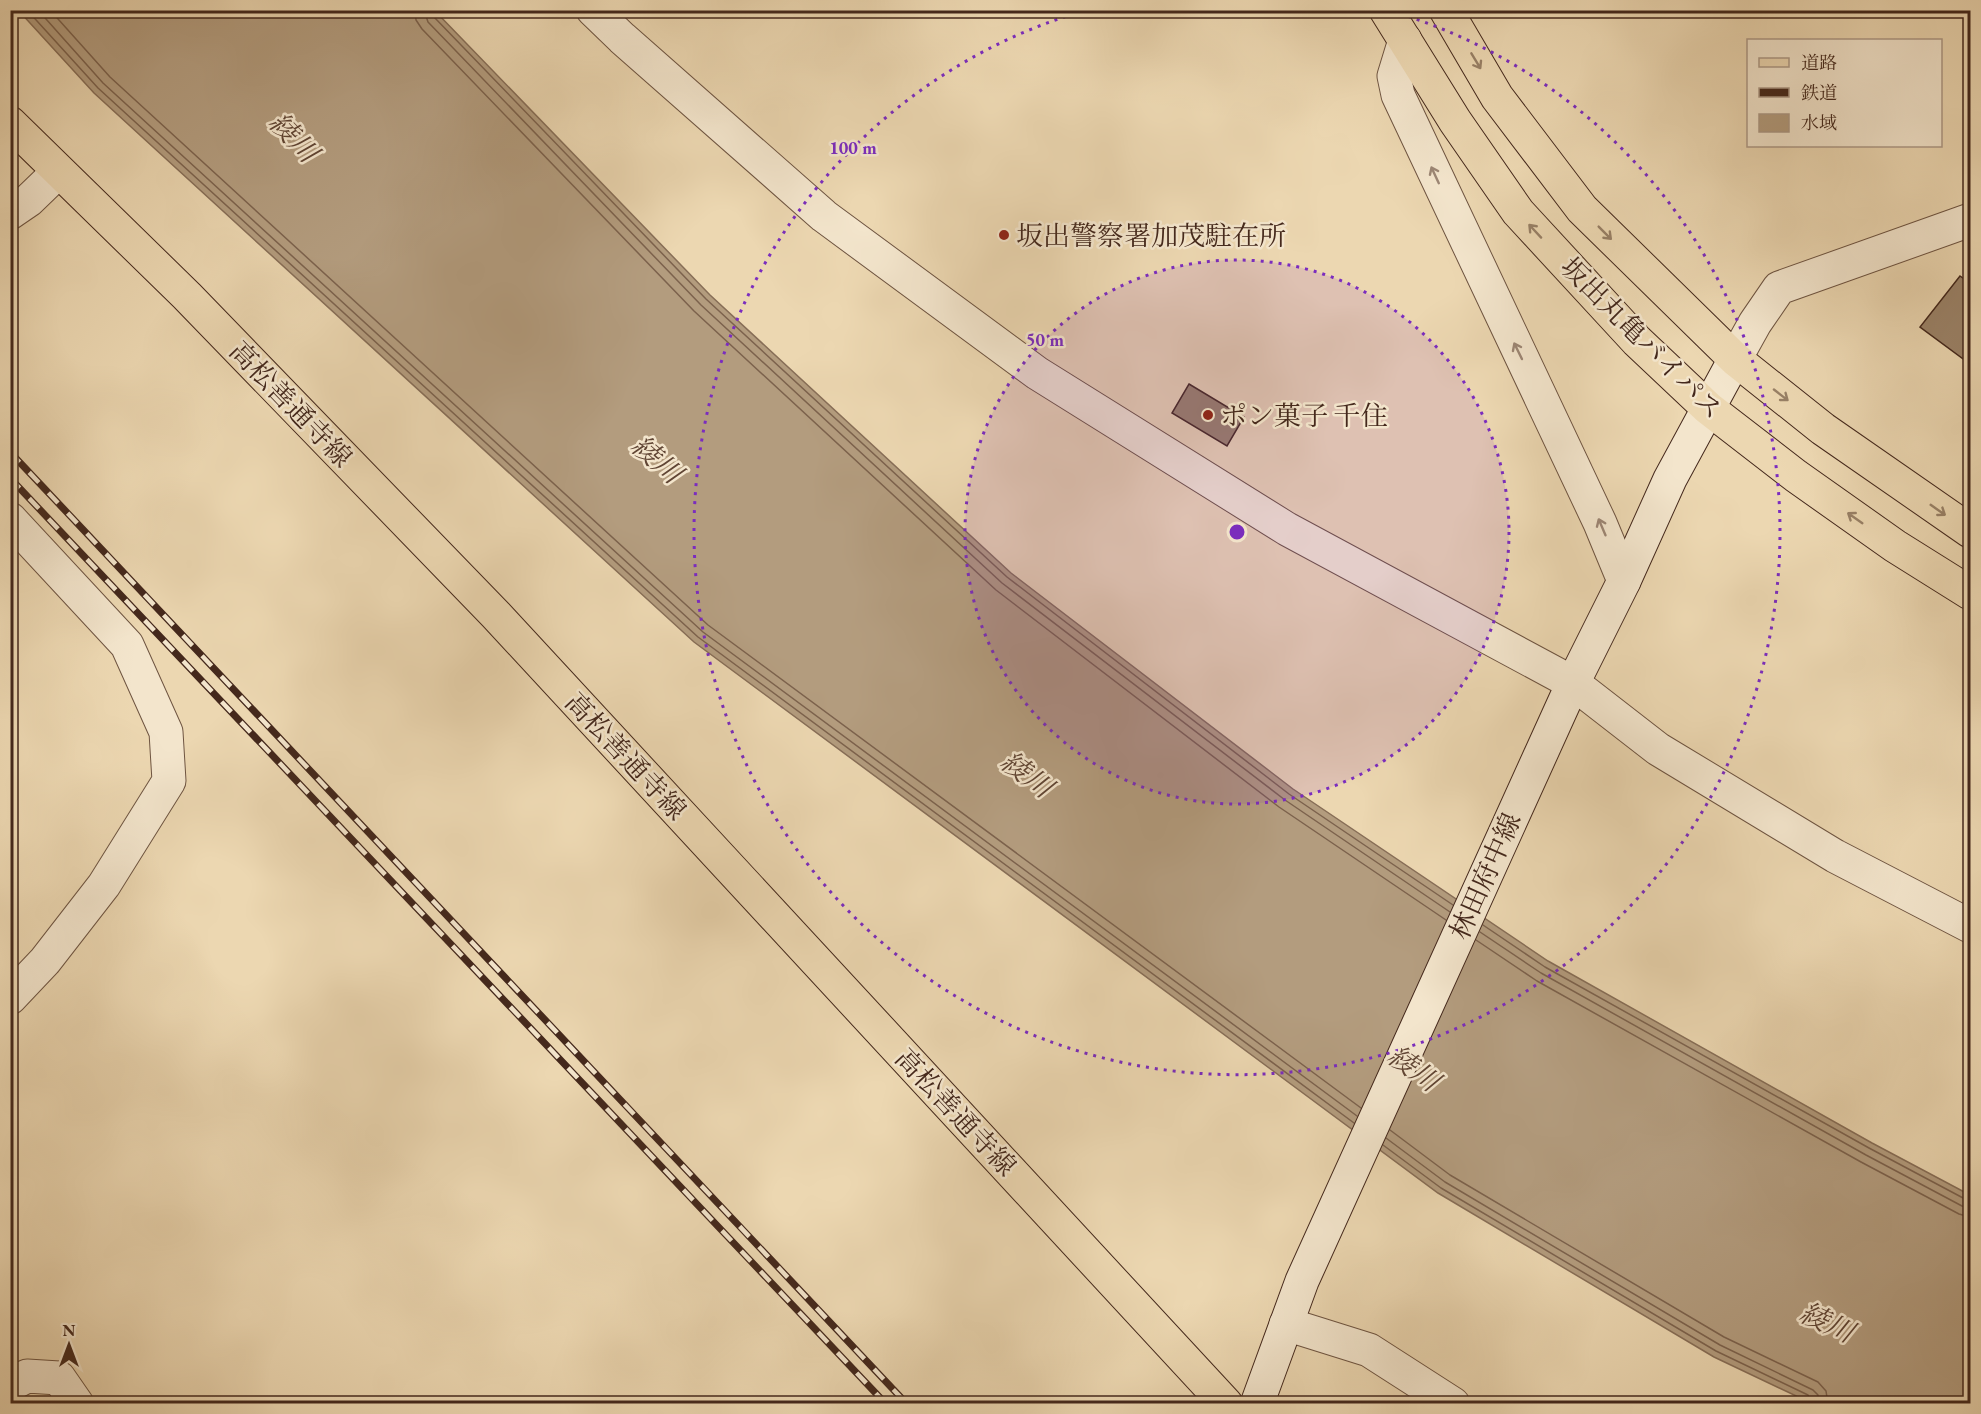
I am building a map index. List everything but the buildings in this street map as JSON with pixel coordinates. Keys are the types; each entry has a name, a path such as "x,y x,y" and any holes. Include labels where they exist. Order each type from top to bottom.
{"main road":[{"name":"坂出丸亀バイパス","path":"1386,10 1455,121 1518,212 1637,341 1708,408 1895,546 1971,593"},
{"name":"坂出丸亀バイパス","path":"1446,10 1497,97 1582,210 1735,359 1823,429 1971,531"},
{"name":"高松善通寺線","path":"10,123 187,296 496,615 1226,1404"}],"street":[{"path":"593,10 824,216 1037,373 1287,529 1573,683 1658,749 1835,856 1971,926"},
{"path":"1405,40 1394,76 1398,95 1600,523 1624,581"},
{"path":"10,213 29,200 58,172"},
{"name":"林田府中線","path":"1257,1404 1302,1281 1559,713 1624,581 1670,479 1755,323 1779,288 1971,220"},
{"path":"10,519 127,645 166,732 169,781 104,885 45,961 10,998"},
{"path":"1286,1323 1369,1350 1452,1404"},
{"path":"10,1384 27,1376 59,1378 77,1404"}],"water":[{"name":"綾川","path":"19,11 435,11 710,295 1011,573 1293,789 1548,961 1872,1143 1970,1195 1970,1403 1811,1403 1714,1357 1438,1193 694,642 94,93"}],"railway":[{"path":"10,452 907,1404"},
{"path":"10,478 886,1404"}],"place":[{"name":"坂出警察署加茂駐在所","path":"1004,235"},
{"name":"ポン菓子 千住","path":"1208,415"}]}
